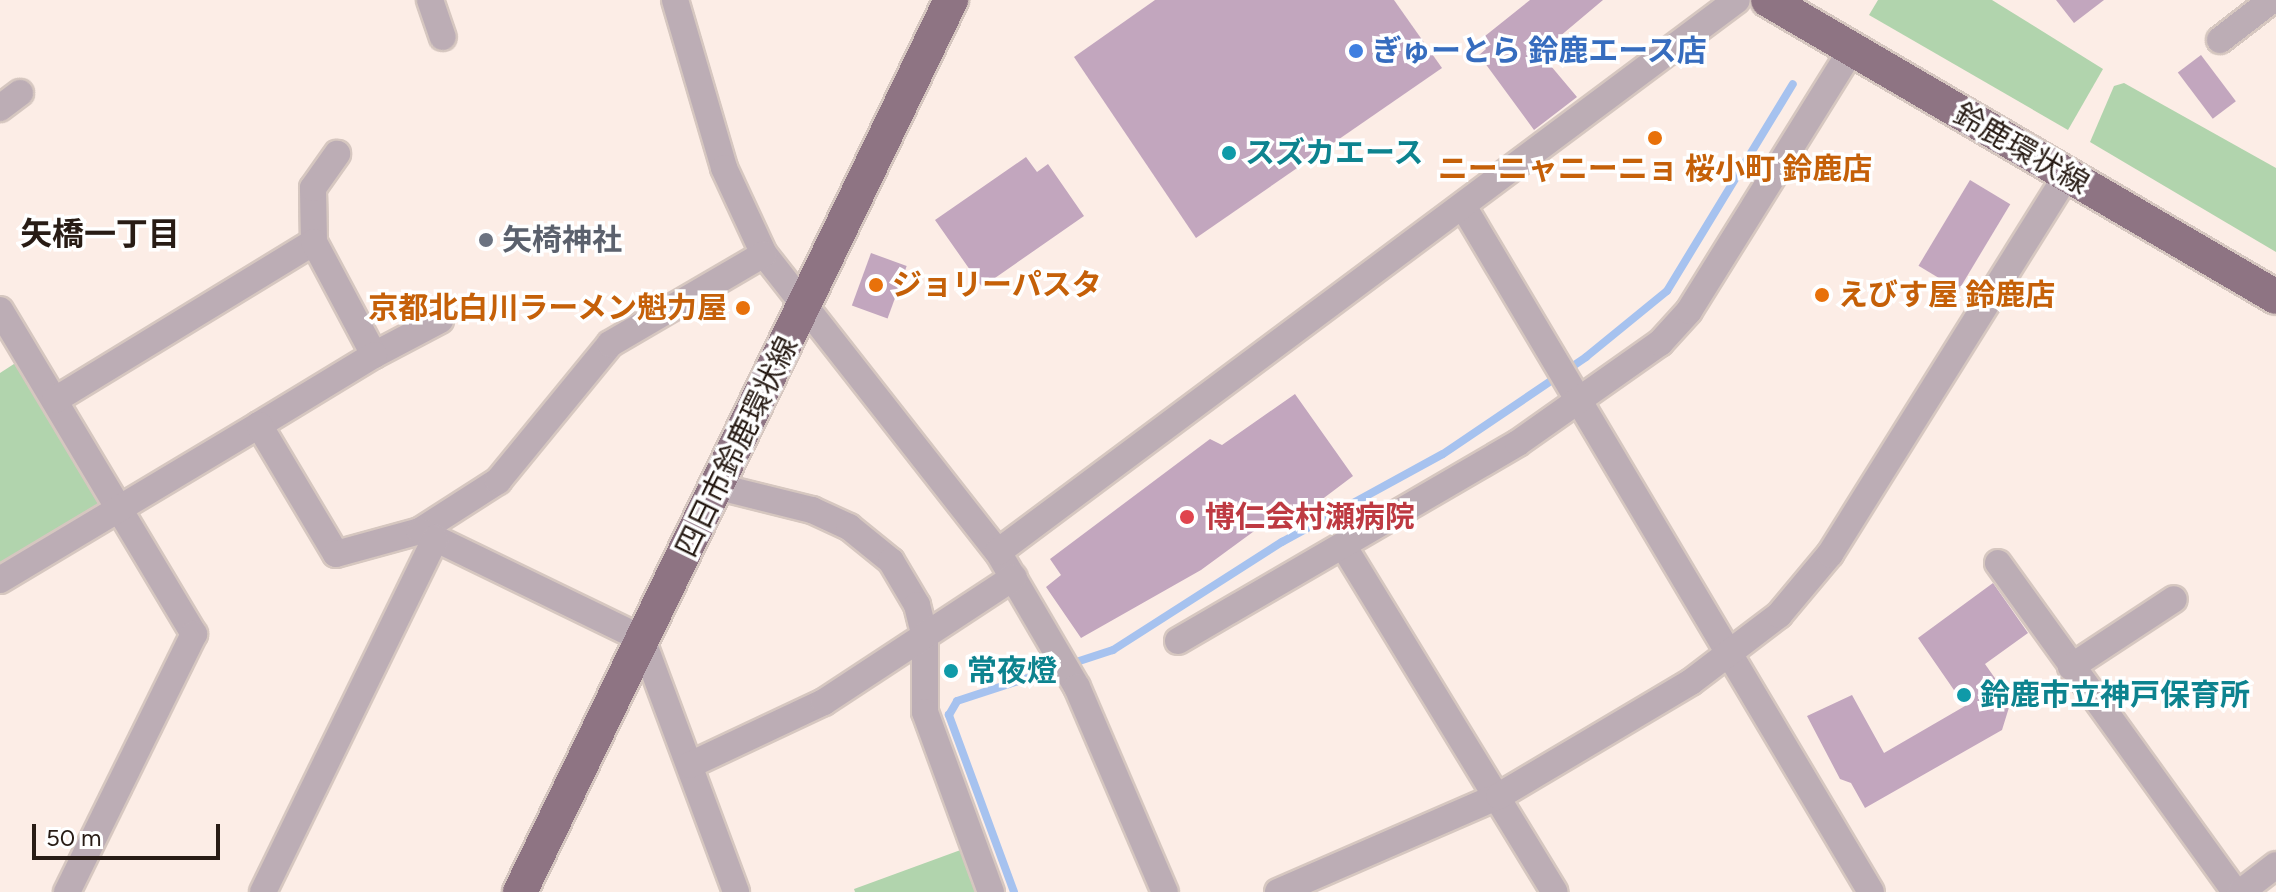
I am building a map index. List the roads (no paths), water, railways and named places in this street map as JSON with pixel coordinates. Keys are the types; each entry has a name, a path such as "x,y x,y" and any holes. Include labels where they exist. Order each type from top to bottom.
{"main road":[{"name":"四日市鈴鹿環状線","path":"520,892 719,487 951,0"},
{"name":"鈴鹿環状線","path":"1768,0 2276,297"}],"street":[{"path":"430,0 443,37"},
{"path":"675,0 724,168 764,254 998,552 1014,577 1075,682 1165,892"},
{"path":"998,552 1737,0"},
{"path":"2220,40 2272,0"},
{"path":"1178,641 1344,547 1677,327 1852,49"},
{"path":"337,154 313,188 314,242 374,355"},
{"path":"1278,892 1499,796 1729,656 1779,615 1830,554 2066,176"},
{"path":"1463,206 1552,362 1871,892"},
{"path":"55,400 314,242"},
{"path":"259,425 336,554 428,535 498,481 610,344 764,254"},
{"path":"0,310 121,506 194,634 67,892"},
{"path":"0,580 374,355 440,320"},
{"path":"719,487 812,510 874,543 917,605 925,636 925,712 991,892"},
{"path":"428,535 642,639 736,892"},
{"path":"263,892 428,535"},
{"path":"1344,547 1555,892"},
{"path":"1998,563 2235,892"},
{"path":"690,765 824,702 1014,577"},
{"path":"2071,667 2174,599"},
{"path":"2241,892 2276,865"}],"waterway":[{"path":"1014,892 949,715 957,701 1113,650 1282,542 1443,454 1586,357 1667,291 1793,84"}],"place":[{"name":"ぎゅーとら 鈴鹿エース店","path":"1356,51"},
{"name":"ニーニャニーニョ 桜小町 鈴鹿店","path":"1655,138"},
{"name":"スズカエース","path":"1229,153"},
{"name":"矢椅神社","path":"486,240"},
{"name":"ジョリーパスタ","path":"876,285"},
{"name":"えびす屋 鈴鹿店","path":"1822,295"},
{"name":"京都北白川ラーメン魁力屋","path":"743,308"},
{"name":"博仁会村瀬病院","path":"1187,517"},
{"name":"常夜燈","path":"951,671"},
{"name":"鈴鹿市立神戸保育所","path":"1964,695"}],"district":[{"name":"矢橋一丁目","path":"100,234"}]}
